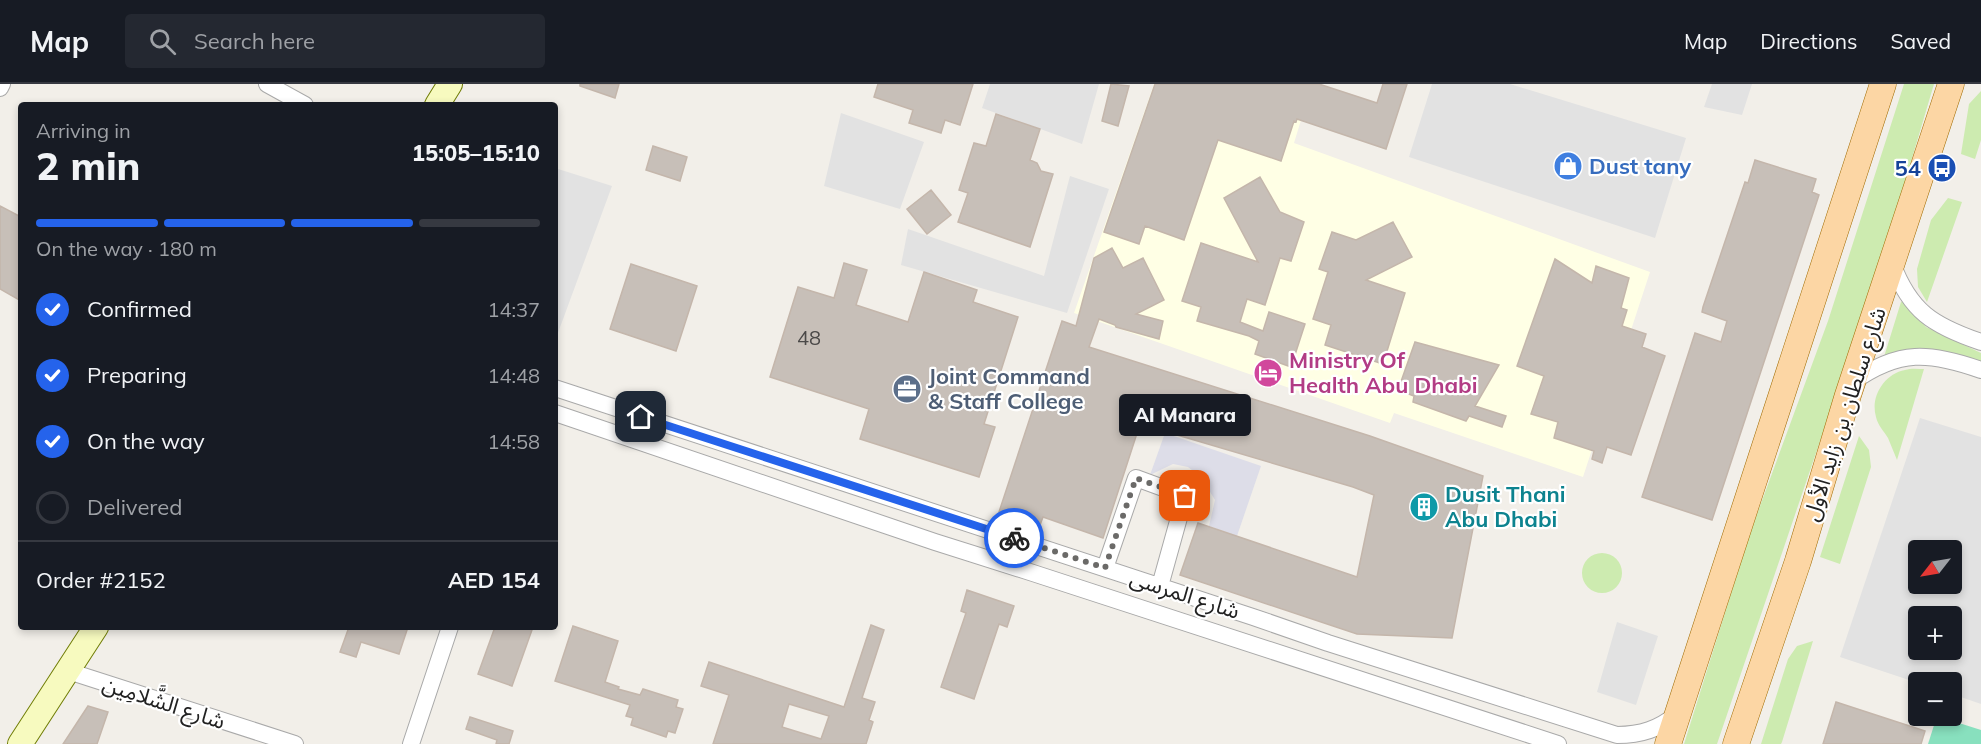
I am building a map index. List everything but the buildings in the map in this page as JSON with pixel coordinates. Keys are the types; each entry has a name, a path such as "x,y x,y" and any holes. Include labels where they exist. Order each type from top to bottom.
{"main road":[{"path":"1668,744 1883,84"},
{"name":"شارع سلطان بن زايد الأول","path":"1736,744 1798,561 1853,382 1952,84"}],"street":[{"path":"267,84 300,102"},
{"path":"439,102 450,84"},
{"path":"1892,263 1905,291 1925,315 1951,332 1981,342"},
{"path":"1853,382 1880,366 1910,357 1938,357 1981,370"},
{"name":"شارع المرسى","path":"558,389 1253,616 1328,643 1617,735 1647,732 1658,728 1677,714"},
{"name":"شارع المرسى","path":"558,414 866,520 1558,744"},
{"path":"1105,568 1136,478 1185,496 1160,586"},
{"path":"866,520 869,506 875,501 929,518 939,514"},
{"path":"1243,641 1253,616"},
{"path":"20,744 94,630"},
{"path":"411,744 449,630"},
{"path":"1319,666 1328,643"},
{"name":"شارع الشَّلامِين","path":"68,671 295,744"},
{"path":"1493,722 1502,699"}],"shaded area":[{"path":"990,84 1099,84 1082,144 982,108"},
{"path":"1154,84 1312,84 1294,143 1650,272 1583,477 1394,413 1390,423 1074,313"},
{"path":"1432,84 1510,84 1686,138 1655,238 1409,157"},
{"path":"1712,84 1752,84 1742,115 1704,107"},
{"path":"841,113 924,142 900,209 824,186"},
{"path":"558,169 612,186 558,333"},
{"path":"1070,176 1109,189 1067,313 901,265 908,229 1044,276"},
{"path":"1920,418 1981,437 1981,704 1962,697 1962,672 1908,672 1908,680 1840,657"},
{"path":"1165,433 1261,466 1237,536 1209,526 1215,500 1201,477 1188,467 1173,464 1150,475"},
{"path":"1617,622 1658,636 1636,705 1597,692"}],"green space":[{"path":"1904,84 1934,84 1883,256 1717,744 1684,744 1749,536 1828,321"},
{"path":"1981,91 1981,140 1975,159 1961,154 1969,104"},
{"path":"1948,198 1962,202 1927,302 1918,287 1917,269 1931,220"},
{"path":"1904,300 1926,327 1981,353 1981,362 1883,360 1901,302"},
{"path":"1924,369 1897,460 1877,420 1875,402 1877,394 1885,381 1897,372"},
{"path":"1859,436 1869,450 1871,467 1840,564 1820,557"},
{"path":"1602,553 1616,559 1622,573 1616,587 1602,593 1588,587 1582,573 1588,559"},
{"path":"1813,641 1781,744 1761,744 1788,659 1797,646"},
{"path":"1962,724 1981,730 1981,744 1928,744 1934,726 1962,726"}],"way so far":[{"path":"1014,538 1105,568 1136,478 1185,496"}],"place":[{"name":"Dust tany","path":"1568,166"},
{"name":"54","path":"1942,168"},
{"name":"Ministry Of Health Abu Dhabi","path":"1268,373"},
{"name":"Joint Command & Staff College","path":"907,389"},
{"name":"Al Manara","path":"1185,496"},
{"name":"Dusit Thani Abu Dhabi","path":"1424,507"}],"route":[{"path":"641,417 1014,538"}]}
